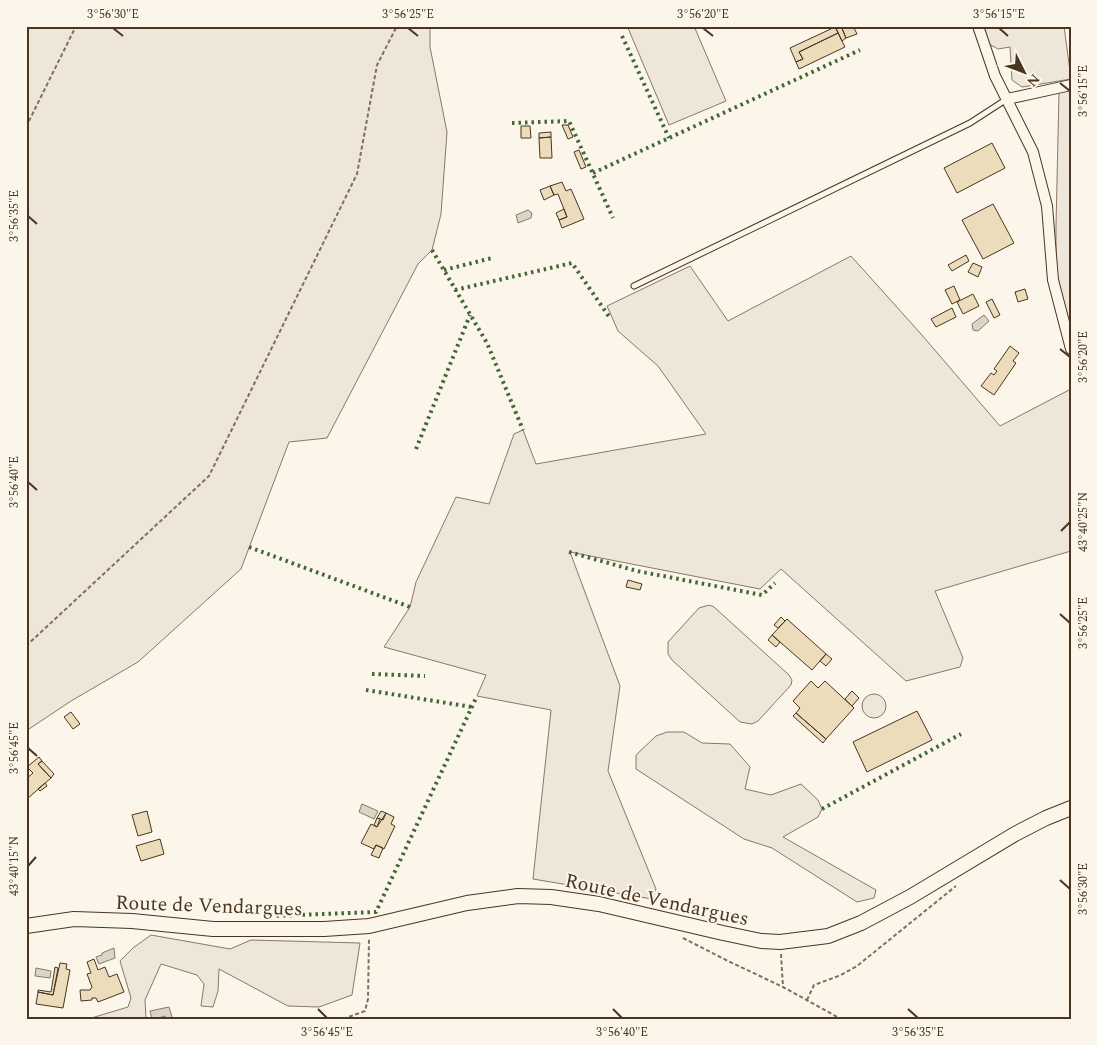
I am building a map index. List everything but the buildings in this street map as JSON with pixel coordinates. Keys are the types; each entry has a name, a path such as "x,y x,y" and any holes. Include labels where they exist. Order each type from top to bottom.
{"street":[{"path":"978,26 995,76 1033,152 1047,206 1053,280 1071,349"},
{"path":"1007,99 1071,85"},
{"name":"Route de Vendargues","path":"26,926 74,919 132,921 213,929 324,929 370,926 467,903 518,896 551,897 599,904 761,941 780,942 828,936 861,923 910,897 1014,834 1071,808"}],"lane":[{"path":"634,286 970,122 1007,99"}],"path":[{"path":"26,127 76,26"},
{"path":"26,646 209,476 357,174 377,65 397,26"},
{"path":"807,1000 814,985 842,975 857,966 960,883"},
{"path":"343,1019 365,1011 368,999 370,926"},
{"path":"682,937 783,987 842,1019"},
{"path":"780,942 783,987"}],"shaded area":[{"path":"26,26 430,26 430,47 447,132 441,214 432,250 418,264 327,438 289,442 241,569 138,662 71,701 26,731"},
{"path":"632,26 694,26 726,101 669,125 628,28"},
{"path":"983,26 1064,26 1071,79 1022,87 1012,80 1010,47 998,49 989,44"},
{"path":"1071,90 1071,334 1056,277 1056,226 1059,92"},
{"path":"528,210 532,213 531,218 518,223 516,215"},
{"path":"851,256 1000,426 1071,389 1071,551 935,591 963,658 960,667 906,681 781,569 760,589 570,552 620,686 608,771 656,889 652,899 533,879 551,710 477,696 486,675 384,647 410,607 416,582 456,497 489,504 514,434 523,430 536,464 706,434 658,366 618,331 607,306 690,266 728,321"},
{"path":"984,315 989,321 978,331 973,330 972,324"},
{"path":"709,605 714,607 789,675 792,680 791,685 758,721 752,724 740,722 672,660 668,654 668,642 699,608"},
{"path":"874,694 882,698 886,706 882,714 874,718 866,714 862,706 866,698"},
{"path":"667,732 684,732 702,743 730,744 750,767 745,789 771,795 801,784 818,800 822,809 818,817 783,837 876,890 874,898 857,902 772,848 744,839 636,769 636,755 656,736"},
{"path":"362,804 378,811 374,819 359,812"},
{"path":"151,935 230,949 251,940 360,943 352,995 319,1007 288,1006 219,969 218,991 213,1007 201,1006 204,984 197,975 161,964 145,1000 146,1019 88,1019 128,1007 131,998 120,961 133,948"},
{"path":"114,948 115,958 99,964 96,957"},
{"path":"36,968 51,971 50,978 35,976"},
{"path":"169,1007 172,1017 166,1019 165,1016 161,1017 161,1019 152,1019 150,1011"}],"hedge":[{"path":"622,36 669,138"},
{"path":"593,173 860,50"},
{"path":"512,123 569,121 613,218"},
{"path":"432,250 487,343 523,430"},
{"path":"444,270 492,258"},
{"path":"455,290 572,263 610,318"},
{"path":"416,449 470,315"},
{"path":"249,547 410,607"},
{"path":"569,552 637,571 762,595 775,583"},
{"path":"372,674 425,676"},
{"path":"366,690 472,707"},
{"path":"270,916 376,912 477,696"},
{"path":"822,809 961,734"}]}
